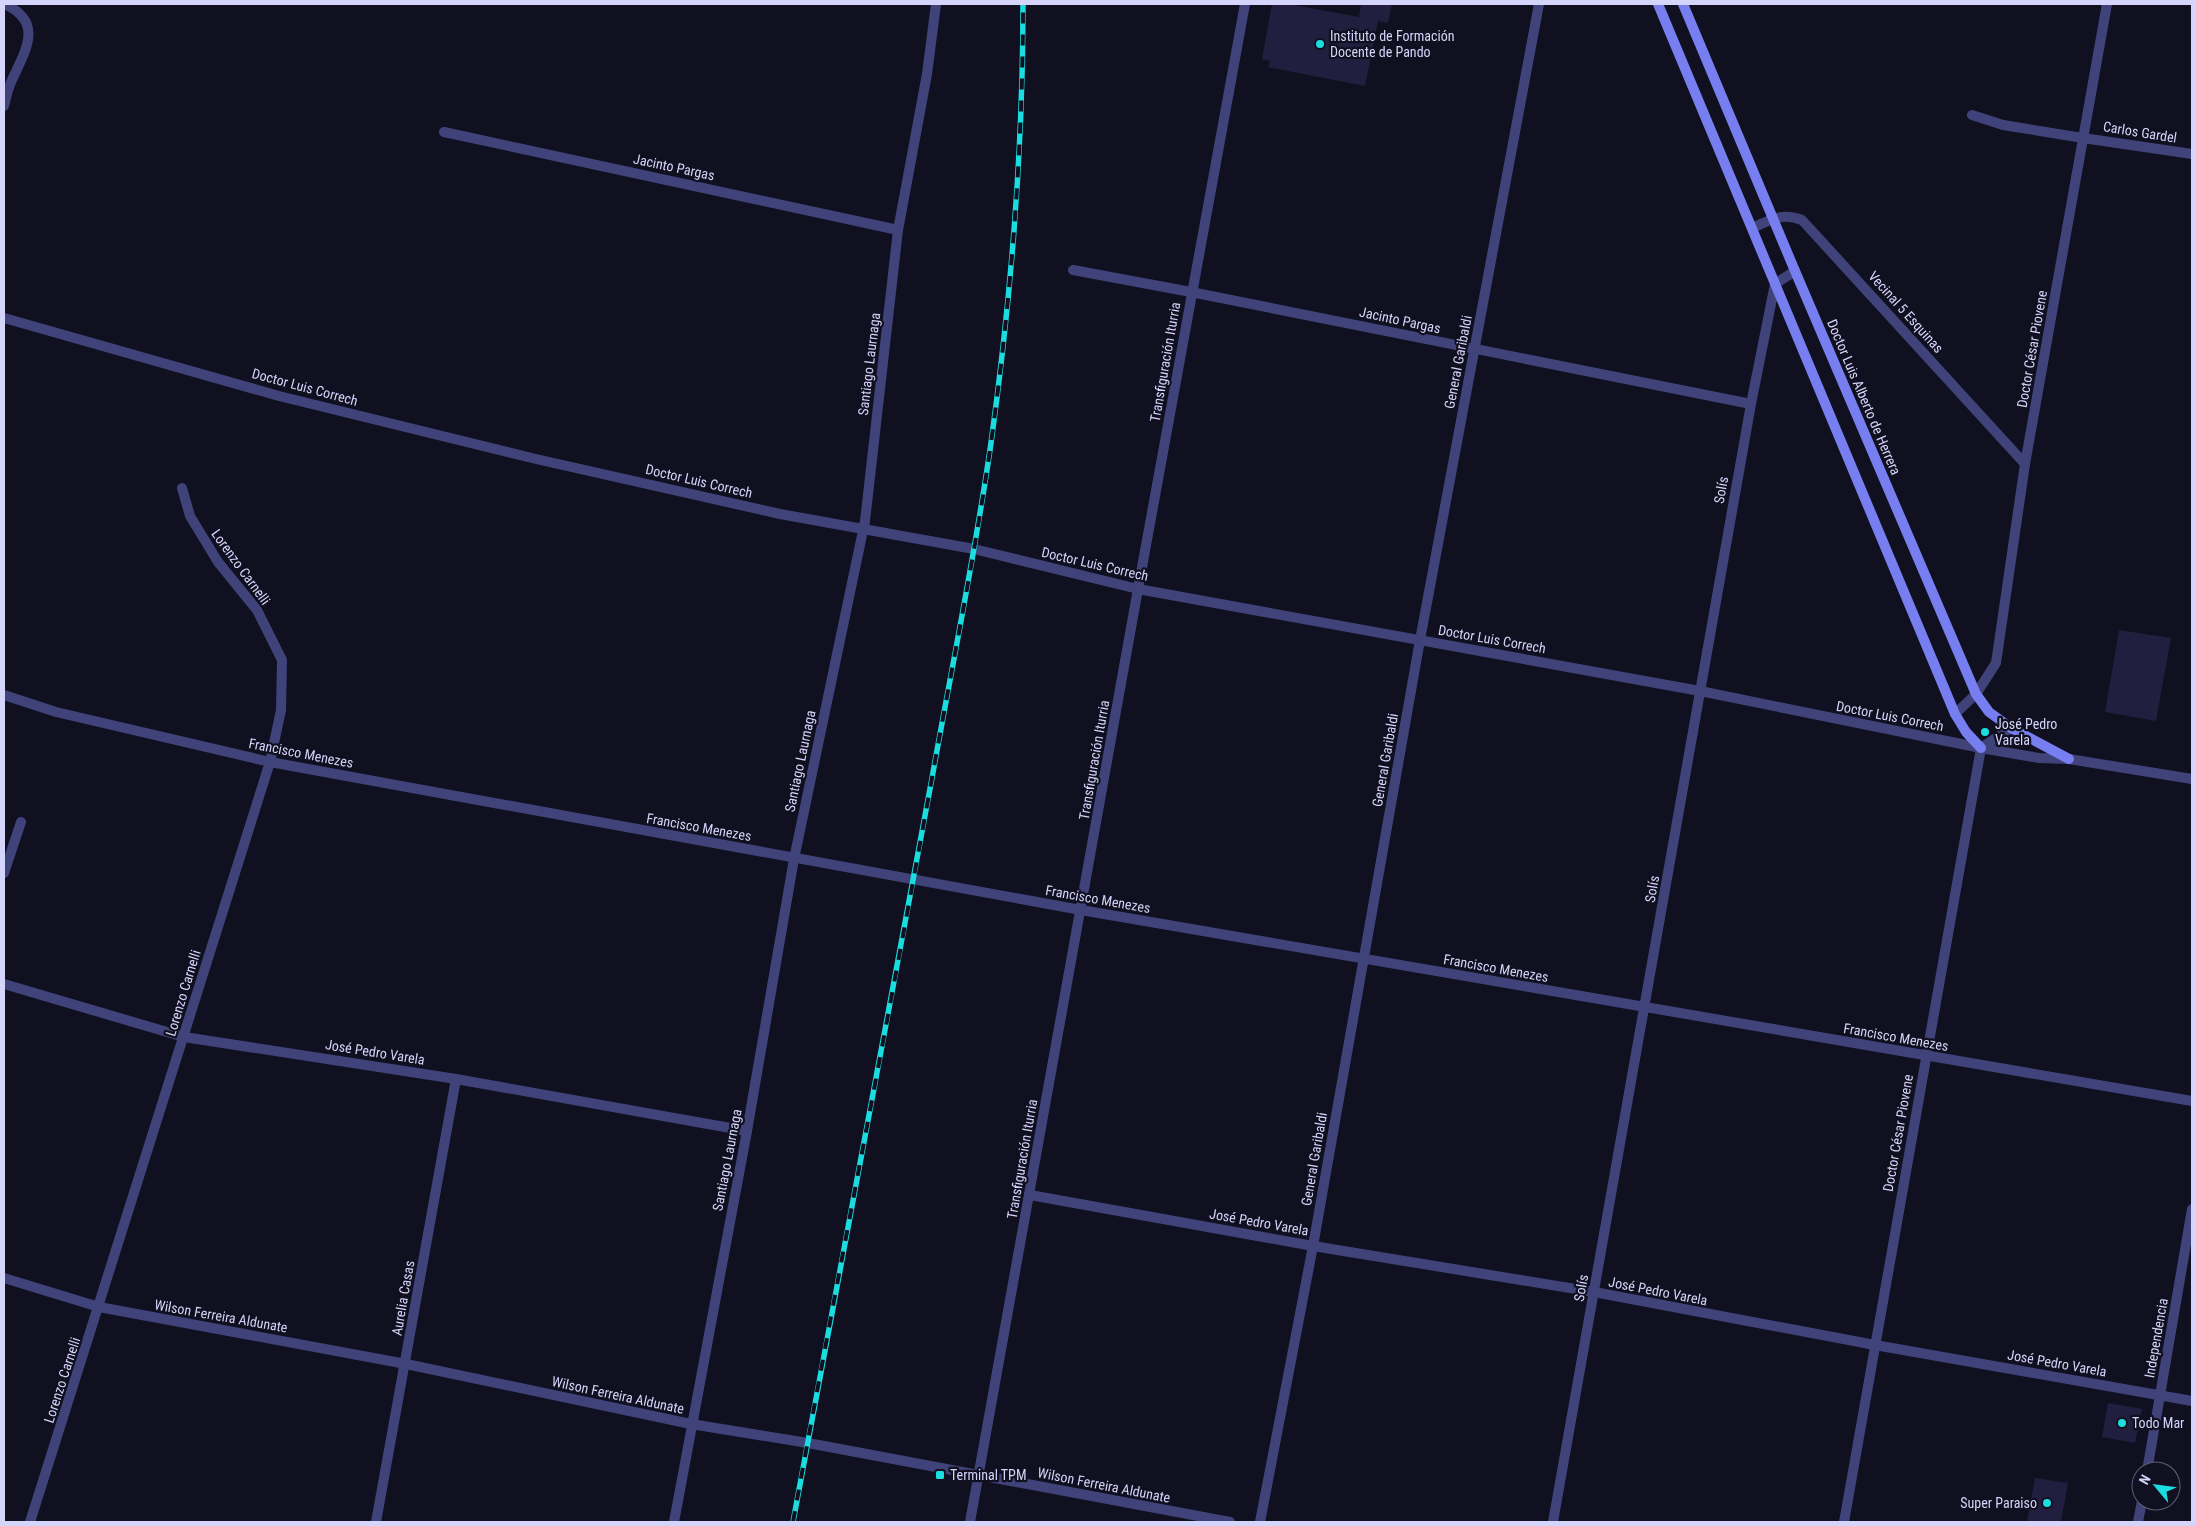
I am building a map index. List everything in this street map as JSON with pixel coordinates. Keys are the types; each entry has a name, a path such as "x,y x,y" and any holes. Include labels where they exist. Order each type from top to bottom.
{"street":[{"path":"4,4 25,20 29,29 29,40 11,83 4,106"},
{"name":"Santiago Laurnaga","path":"674,1522 794,859 863,529 898,230 927,74 936,4"},
{"name":"Transfiguración Iturria","path":"970,1522 1191,292 1246,4"},
{"name":"General Garibaldi","path":"1260,1522 1313,1246 1420,640 1539,4"},
{"path":"1658,4 1955,714 1966,732 1981,748 2010,728"},
{"name":"Doctor Luis Alberto de Herrera","path":"1683,4 1976,694 1989,712 2010,728 2069,759"},
{"name":"Doctor César Piovene","path":"1955,714 1976,694 1996,663 2025,464 2107,4"},
{"name":"Carlos Gardel","path":"1972,115 2003,125 2192,154"},
{"name":"Jacinto Pargas","path":"444,132 898,230"},
{"name":"Vecinal 5 Esquinas","path":"1752,228 1774,218 1790,215 1802,220 2025,464"},
{"name":"Jacinto Pargas","path":"1072,270 1751,404"},
{"path":"1775,284 1795,271"},
{"name":"Solís","path":"1553,1522 1751,404 1775,284"},
{"name":"Doctor Luis Correch","path":"4,318 288,398 556,463 780,514 974,550 1138,588 1700,691 1981,748 2040,758 2069,759 2192,779"},
{"name":"Lorenzo Carnelli","path":"30,1522 270,762 281,710 282,660 257,610 218,562 190,516 182,488"},
{"name":"Francisco Menezes","path":"4,696 56,712 270,762 794,859 1364,960 2192,1101"},
{"name":"Doctor César Piovene","path":"1844,1522 1981,748"},
{"path":"4,873 21,822"},
{"name":"José Pedro Varela","path":"4,984 184,1037 456,1079 746,1131"},
{"name":"Aurelia Casas","path":"376,1522 456,1079"},
{"name":"José Pedro Varela","path":"1030,1194 1313,1246 1594,1292 1875,1345 2192,1401"},
{"name":"Independencia","path":"2149,1461 2192,1209"},
{"name":"Wilson Ferreira Aldunate","path":"4,1278 99,1307 406,1364 691,1424 808,1443 1230,1522"}],"building":[{"name":"Instituto de Formación Docente de Pando","path":"1272,4 1288,4 1359,17 1361,4 1392,4 1388,23 1378,21 1365,86 1268,67 1270,61 1262,59"},
{"path":"2119,630 2171,638 2156,721 2105,712"},
{"name":"Todo Mar","path":"2108,1403 2142,1409 2135,1443 2102,1437"},
{"name":"Super Paraiso","path":"2035,1478 2068,1483 2061,1522 2027,1522"}],"railway":[{"path":"793,1522 971,569 985,485 1010,279 1021,114 1023,4"}],"place":[{"name":"Instituto de Formación Docente de Pando","path":"1320,44"},
{"name":"José Pedro Varela","path":"1985,732"},
{"name":"Todo Mar","path":"2122,1423"},
{"name":"Terminal TPM","path":"940,1475"},
{"name":"Super Paraiso","path":"2047,1503"}]}
